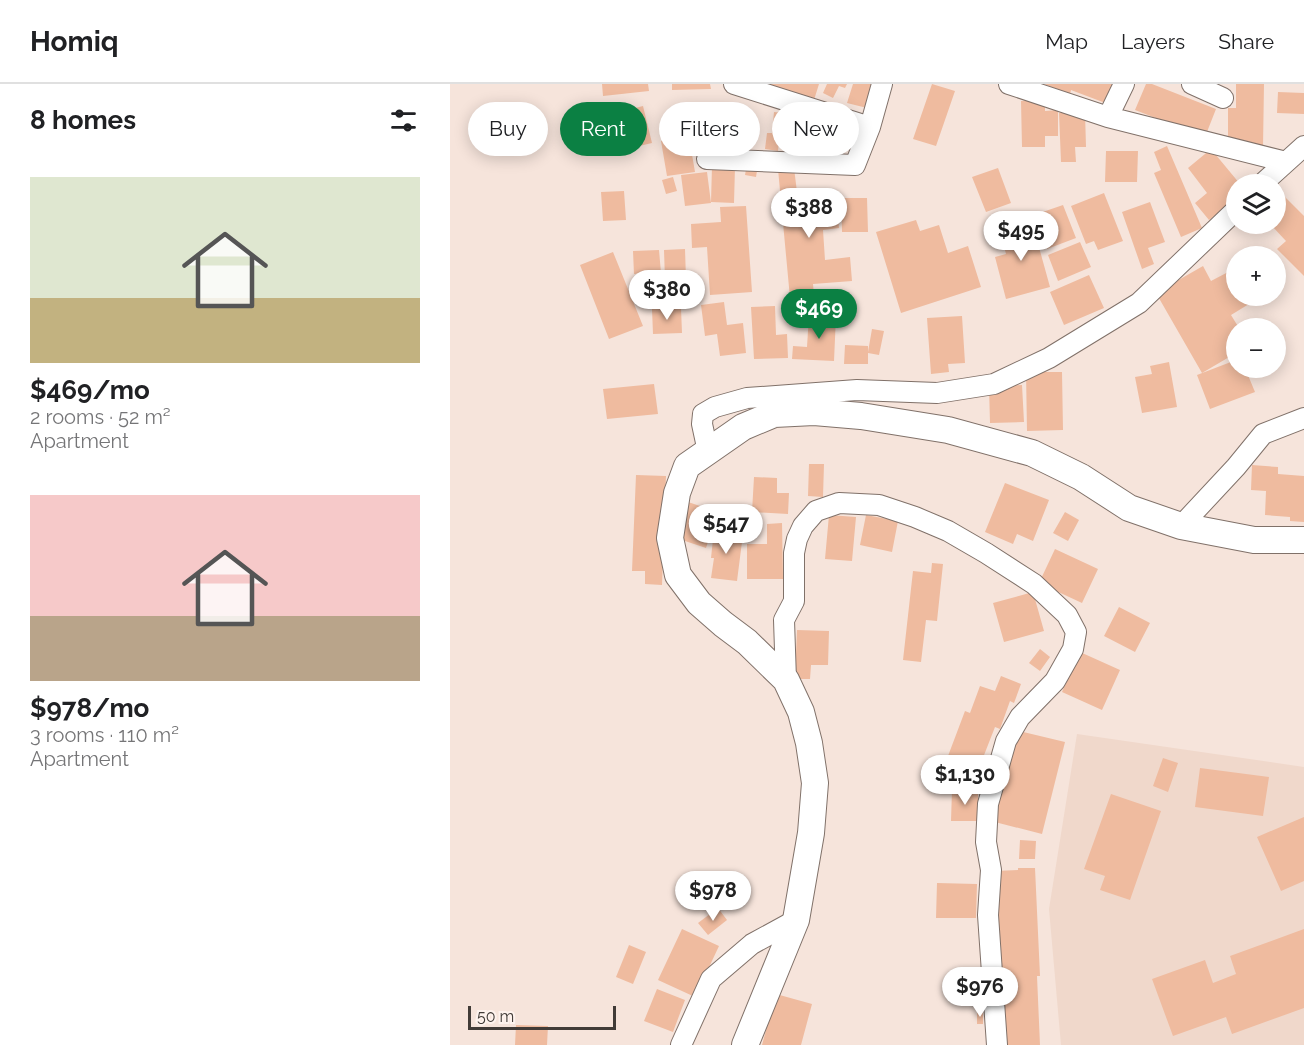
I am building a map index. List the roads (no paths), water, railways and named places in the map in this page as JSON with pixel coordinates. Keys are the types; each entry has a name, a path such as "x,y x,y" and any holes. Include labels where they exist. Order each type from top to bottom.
{"main road":[{"path":"745,1045 795,920 811,833 815,783 801,712 786,680 747,642 699,603 678,575 670,538 677,493 687,466 743,427 774,414 814,412 861,416 948,430 1032,453 1081,477 1129,508 1181,526 1254,540 1304,540"}],"street":[{"path":"734,84 870,127"},
{"path":"707,159 855,165 870,127 882,84"},
{"path":"1012,84 1108,117 1286,162"},
{"path":"1108,117 1124,84"},
{"path":"1192,84 1223,98"},
{"path":"1273,174 1304,146"},
{"path":"708,452 702,424 703,414 715,407 747,398 857,390 937,393 994,384 1049,358 1139,303 1226,220"},
{"path":"1181,526 1236,467 1263,434 1304,418"},
{"path":"786,680 784,620 794,601 794,553 797,539 803,526 816,511 838,503 879,505 948,531 1034,584 1067,615 1076,632 1073,649 1055,681 1020,717 1006,741 988,804 986,842 991,870 988,915 997,1045"},
{"path":"681,1045 711,979 752,944 795,920"}]}
